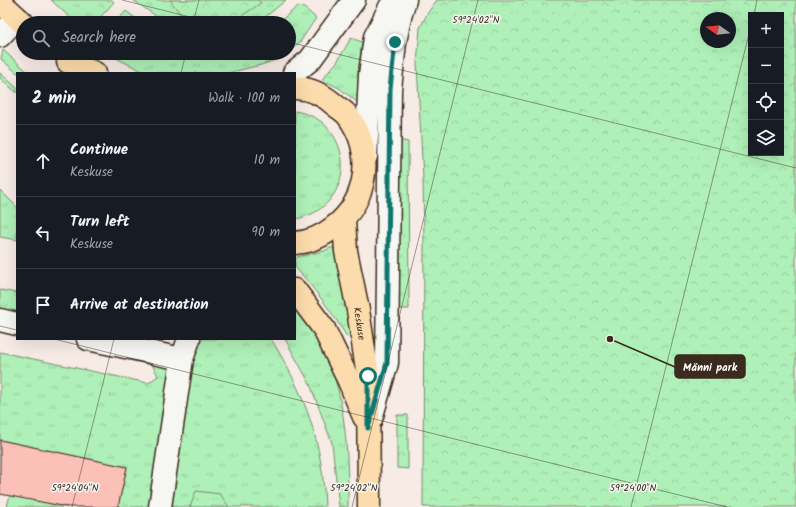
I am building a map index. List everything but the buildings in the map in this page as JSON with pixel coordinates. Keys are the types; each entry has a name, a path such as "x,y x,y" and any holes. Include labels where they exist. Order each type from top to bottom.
{"main road":[{"path":"0,2 16,16"},
{"path":"68,63 92,72"},
{"path":"296,88 303,88 327,98 347,115 360,138 365,164 363,184 355,203 344,220 325,234 303,242 296,243"},
{"name":"Keskuse","path":"344,220 346,251 358,310 368,376 370,507"},
{"name":"Keskuse","path":"296,291 324,329 349,381 368,428"}],"street":[{"path":"295,72 310,60 354,0"},
{"path":"365,164 370,75 375,37 390,7 397,0"},
{"name":"Keskuse","path":"368,428 387,363 390,89 395,42 405,0"},
{"path":"0,36 16,23"},
{"path":"0,320 16,324"},
{"path":"92,340 182,360"},
{"path":"160,507 182,360 189,340"}],"green space":[{"path":"51,0 112,0 114,2 101,16 68,16"},
{"path":"133,0 286,0 267,16 156,16"},
{"path":"170,0 258,0 261,3 242,16 181,15"},
{"path":"437,0 796,0 796,507 423,507 424,240 423,179 417,64 420,28 427,14"},
{"path":"298,6 303,7 316,18 296,46 296,16 286,16"},
{"path":"126,11 133,16 121,16"},
{"path":"351,38 362,42 358,72 357,102 339,88 323,80 323,78 337,62"},
{"path":"3,50 28,72 16,72 1,59"},
{"path":"120,60 275,60 232,72 144,72"},
{"path":"0,73 16,87 16,92 0,78"},
{"path":"296,111 311,116 325,125 335,138 341,153 342,167 340,182 333,195 324,206 311,214 296,219"},
{"path":"399,140 408,142 409,309 398,309"},
{"path":"0,190 16,206 16,240 0,237"},
{"path":"333,247 355,335 347,337 323,301 296,268 297,257 324,251"},
{"path":"0,290 16,293 16,315 0,312"},
{"path":"296,308 319,341 327,356 336,381 343,417 347,453 348,507 339,507 332,443 310,384 286,340 296,340"},
{"path":"196,340 272,340 294,379 310,419 316,440 324,483 325,507 168,507"},
{"path":"0,352 148,383 158,376 153,366 154,363 168,365 171,372 153,507 118,507 127,467 0,440"},
{"path":"397,415 408,415 408,469 397,468"},
{"path":"196,491 220,494 229,507 190,507"},
{"path":"10,495 67,507 7,507"}],"place":[{"name":"Männi park","path":"610,339"}],"route":[{"path":"368,376 368,428 387,363 390,89 395,42"}]}
